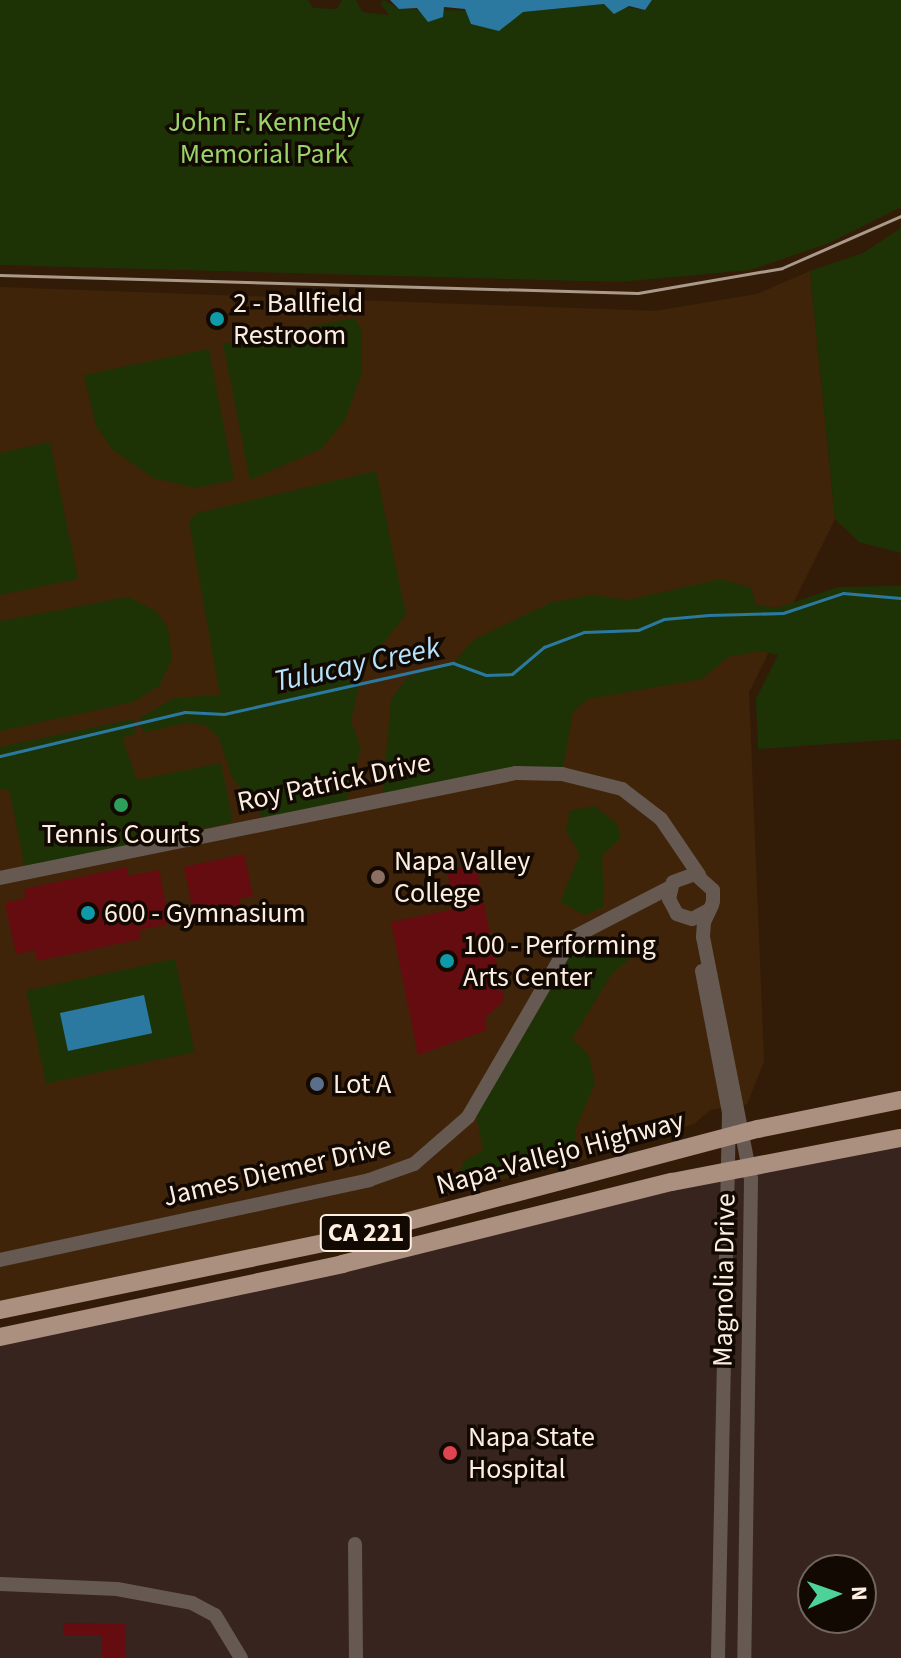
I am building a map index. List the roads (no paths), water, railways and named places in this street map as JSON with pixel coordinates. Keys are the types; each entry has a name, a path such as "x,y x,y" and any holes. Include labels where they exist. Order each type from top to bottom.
{"main road":[{"name":"Napa-Vallejo Highway","path":"0,1310 337,1240 736,1134 901,1100"},
{"name":"Napa-Vallejo Highway","path":"0,1337 342,1264 728,1170 901,1138"}],"street":[{"name":"Roy Patrick Drive","path":"0,878 516,773 610,785 642,801 666,826 699,875"},
{"path":"666,826 677,857 674,883 699,875"},
{"name":"Magnolia Drive","path":"699,875 713,890 703,937 736,1134 728,1170 718,1658"},
{"name":"Magnolia Drive","path":"674,883 680,916 699,953 729,1113 749,1166 744,1658"},
{"name":"James Diemer Drive","path":"0,1260 369,1180 414,1164 468,1117 567,943 595,922 632,909 674,883"},
{"name":"James Diemer Drive","path":"632,909 680,916"},
{"path":"680,916 709,910"},
{"path":"726,1235 750,1236"},
{"path":"721,1498 747,1498"},
{"path":"721,1527 746,1528"},
{"path":"355,1544 356,1658"},
{"path":"0,1584 117,1589 192,1603 215,1615 241,1658"}],"water":[{"path":"390,0 652,0 645,10 629,6 614,14 604,4 523,12 499,31 471,24 465,9 444,7 443,17 428,22 417,8 399,9"},
{"path":"144,995 152,1033 68,1051 60,1013"}],"waterway":[{"name":"Tulucay Creek","path":"0,756 185,712 224,714 453,663 486,675 512,674 544,647 584,632 638,630 664,619 783,613 843,593 901,598"}],"railway":[{"path":"0,275 638,293 782,268 901,216"}],"place":[{"name":"2 - Ballfield Restroom","path":"217,319"},
{"name":"Tennis Courts","path":"121,805"},
{"name":"Napa Valley College","path":"378,877"},
{"name":"600 - Gymnasium","path":"88,913"},
{"name":"100 - Performing Arts Center","path":"447,961"},
{"name":"Lot A","path":"317,1084"},
{"name":"Napa State Hospital","path":"450,1453"}],"park label":[{"name":"John F. Kennedy Memorial Park","path":"264,138"}]}
